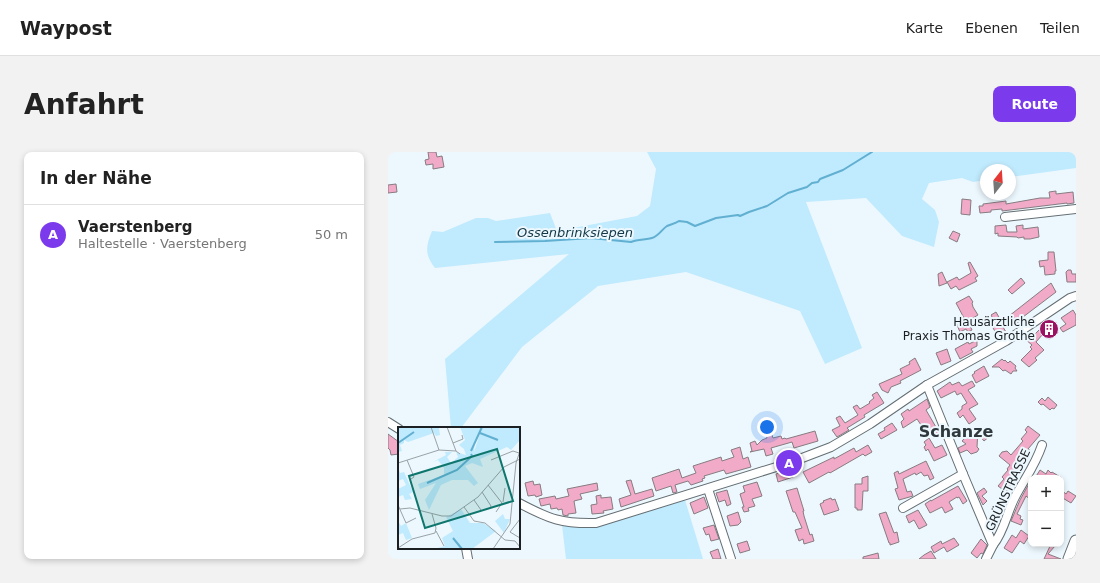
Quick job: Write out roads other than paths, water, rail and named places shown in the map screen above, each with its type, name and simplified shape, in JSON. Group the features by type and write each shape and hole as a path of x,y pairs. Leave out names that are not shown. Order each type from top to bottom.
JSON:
{"main road":[{"path":"1069,559 1076,541"}],"street":[{"path":"1005,217 1076,209"},
{"path":"520,504 549,518 561,522 580,524 596,523 790,463 831,447 870,424 928,385 1006,341 1070,298 1076,296"},
{"name":"GRÜNSTRASSE","path":"928,385 993,545"},
{"path":"388,422 398,428"},
{"name":"GRÜNSTRASSE","path":"986,559 993,545 999,538 1015,498 1037,461 1042,445"},
{"path":"903,508 963,474"},
{"path":"708,489 731,559"},
{"path":"466,549 468,559"}],"waterway":[{"name":"Ossenbrinksiepen","path":"495,242 591,238 631,242 650,239 657,236 667,226 679,221 687,222 695,226 716,218 740,216 767,206 788,193 807,187 812,183 818,182 820,179 843,170 872,152"}],"place":[{"name":"Hausärztliche Praxis Thomas Grothe","path":"1049,329"},
{"name":"Vaerstenberg","path":"789,463"}],"district":[{"name":"Schanze","path":"956,431"}]}
